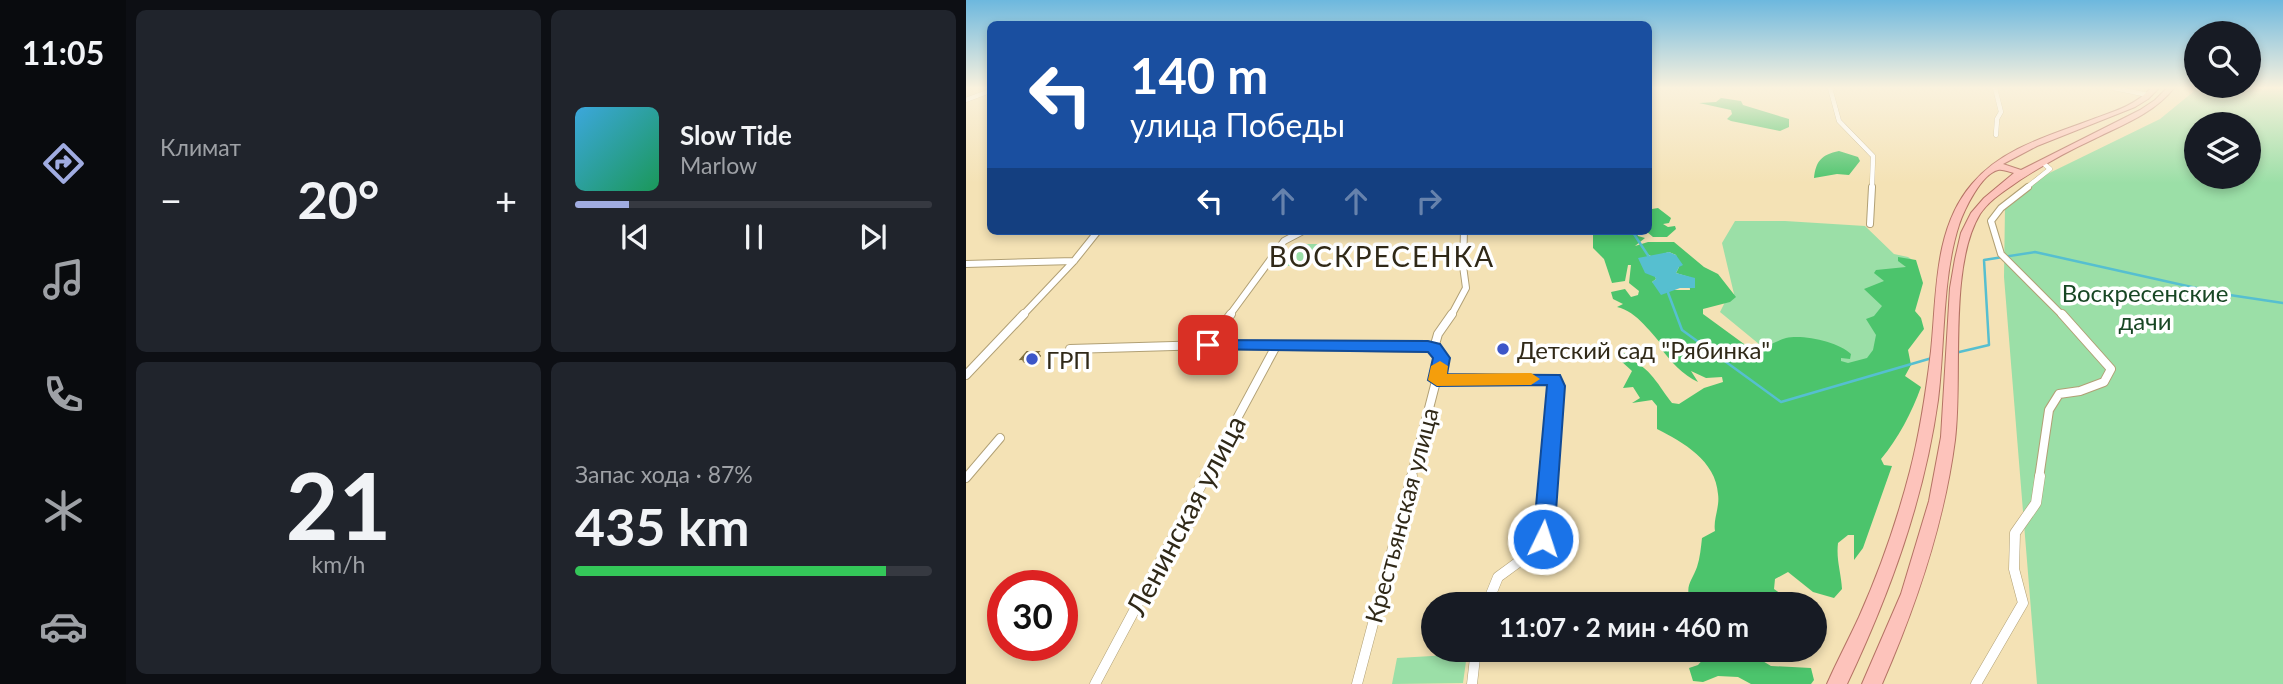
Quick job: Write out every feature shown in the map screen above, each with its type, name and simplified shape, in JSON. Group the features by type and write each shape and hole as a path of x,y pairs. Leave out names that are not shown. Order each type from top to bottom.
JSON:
{"main road":[{"path":"1838,684 1867,623 1904,528 1934,383 1944,264 1955,219 1974,187 1990,169 2009,156 2098,120"},
{"path":"1872,684 1894,633 1930,531 1948,435 1960,268 1970,224 1994,193 2039,165 2126,120"},
{"path":"2009,156 2014,163 2039,165"},
{"path":"1990,169 2008,168 2018,172 2018,178"}],"street":[{"path":"1839,120 1873,156 1870,224"},
{"path":"1996,135 1997,120"},
{"path":"1976,684 2023,603 2014,569 2015,533 2036,503 2049,410 2059,394 2080,391 2104,382 2111,369 2049,300 2001,254 1996,241 1991,221 2001,208 2050,170 2039,165"},
{"path":"966,375 1074,261 1095,235"},
{"path":"1208,345 1284,241 1295,235"},
{"path":"1070,349 1208,345 1434,348 1438,334 1466,288 1463,266 1464,235"},
{"path":"966,264 1074,261"},
{"name":"Ленинская улица","path":"1095,684 1276,346"},
{"name":"Крестьянская улица","path":"1357,684 1437,380 1442,358 1434,348"},
{"path":"1437,380 1554,379 1556,386 1543,544 1498,577 1491,592"},
{"path":"966,478 1000,438"},
{"path":"1472,684 1475,662"}],"green space":[{"path":"1729,120 1789,120 1789,127 1780,131"},
{"name":"Воскресенские дачи","path":"2158,120 2184,120 2184,189 2261,189 2261,120 2283,120 2283,684 2037,684 2004,277 2005,207 2027,184"},
{"path":"1839,151 1858,157 1860,161 1849,175 1814,178 1820,160"},
{"path":"1658,208 1671,218 1669,223 1663,224 1668,227 1675,226 1676,229 1667,237 1651,235 1652,209"},
{"path":"1735,221 1865,226 1894,254 1914,261 1882,358 1854,374 1765,349 1720,312 1726,300 1734,294 1722,243"},
{"path":"1593,235 1638,235 1645,238 1635,246 1648,242 1674,242 1704,267 1718,274 1736,297 1730,302 1703,309 1703,314 1755,352 1786,338 1811,338 1830,343 1851,354 1850,359 1841,358 1841,361 1848,363 1867,358 1873,350 1876,335 1866,319 1874,316 1882,306 1864,289 1884,281 1874,273 1876,270 1906,267 1898,261 1898,257 1916,260 1923,283 1915,311 1921,318 1924,329 1908,350 1911,365 1905,376 1921,387 1904,425 1881,459 1884,465 1892,466 1863,548 1854,560 1854,535 1848,535 1838,543 1842,589 1834,598 1827,596 1827,592 1813,592 1788,572 1775,579 1774,589 1778,592 1689,592 1698,564 1702,538 1715,531 1718,499 1716,482 1705,462 1677,440 1657,429 1657,406 1652,400 1632,403 1640,398 1633,387 1623,388 1632,371 1621,361 1622,352 1648,372 1672,403 1679,404 1704,388 1723,382 1722,377 1706,378 1691,371 1698,382 1687,376 1668,357 1660,347 1666,349 1644,324 1631,313 1617,307 1623,304 1613,299 1611,292 1625,289 1631,297 1638,295 1639,291 1629,283 1631,265 1628,265 1625,281 1612,283 1604,259 1593,248","holes":["1669,252 1676,255 1679,267 1676,273 1689,277 1690,290 1672,290 1652,282 1656,279 1647,254 1653,257"]},
{"path":"1298,244 1318,244 1304,266 1283,266"},
{"path":"1421,657 1421,662 1466,662 1463,683 1392,684 1397,658"},
{"path":"1701,662 1764,662 1771,666 1811,668 1814,680 1811,684 1751,684 1738,677 1718,676 1703,682 1693,681 1689,668"}],"water":[{"path":"1669,252 1676,255 1683,265 1676,273 1695,278 1695,288 1680,288 1661,295 1652,282 1655,277 1645,273 1638,258"}],"building":[{"path":"1027,352 1038,352 1031,358 1021,359"}],"waterway":[{"path":"1635,235 1649,257"},
{"path":"1955,353 1989,345 1984,260 2035,252 2223,294 2283,303"},
{"path":"1667,290 1682,330 1781,402 1932,358"}],"slow traffic":[{"path":"1440,366 1437,380 1531,379"}],"place":[{"name":"Детский сад \"Рябинка\"","path":"1503,349"},
{"name":"ГРП","path":"1032,359"}],"district":[{"name":"ВОСКРЕСЕНКА","path":"1382,256"}],"route":[{"path":"1208,345 1428,347 1434,348 1442,358 1437,380 1554,379 1556,386 1543,539"}]}
